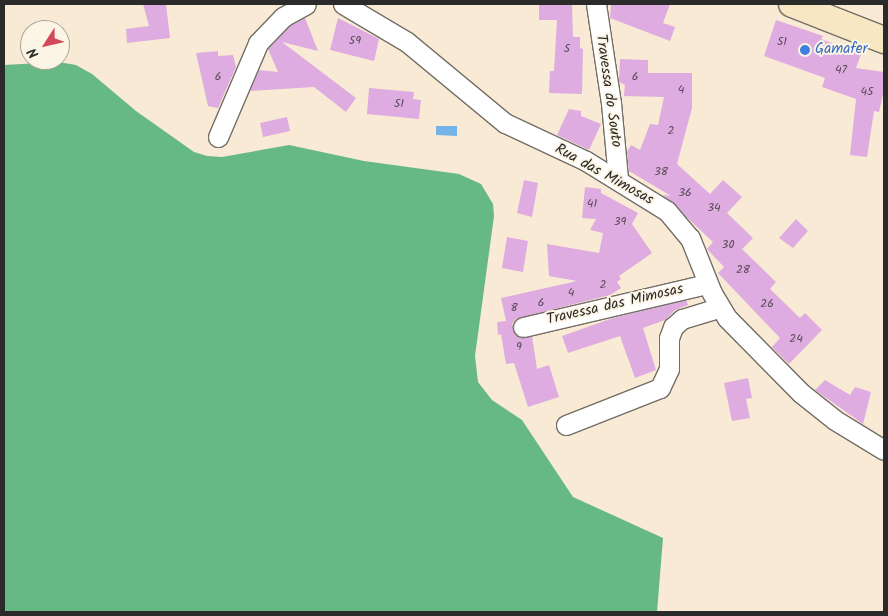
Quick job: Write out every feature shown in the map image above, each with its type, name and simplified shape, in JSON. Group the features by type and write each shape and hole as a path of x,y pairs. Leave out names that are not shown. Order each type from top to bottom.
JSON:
{"street":[{"path":"218,137 258,43 282,18 306,4"},
{"name":"Rua das Mimosas","path":"343,4 417,50 504,123 618,179 653,200 677,221 694,247 707,284 719,308 795,388 835,420 884,450"},
{"name":"Travessa do Souto","path":"596,4 611,103 618,179"},
{"path":"792,4 884,40"},
{"name":"Travessa das Mimosas","path":"523,327 707,284"},
{"path":"566,425 660,388 669,369 669,338 673,327 686,318 719,308"}],"green space":[{"path":"20,64 20,70 70,70 70,64 76,65 92,74 136,111 194,152 207,156 222,157 289,145 364,161 459,174 481,184 493,204 494,216 475,356 478,382 492,400 522,420 573,497 663,538 657,612 4,612 4,65"}],"water":[{"path":"436,126 457,126 457,136 436,135"}],"building":[{"path":"143,4 166,4 170,38 127,43 126,29 149,26"},
{"path":"539,4 572,4 573,37 580,37 580,48 583,49 582,94 549,93 550,71 554,71 557,20 539,20"},
{"path":"611,4 670,4 663,23 675,27 670,41 610,18"},
{"path":"305,18 318,51 282,42 356,98 346,112 314,87 250,91 259,70 278,72 268,49 290,26"},
{"path":"338,18 379,39 374,61 330,50"},
{"path":"776,20 823,36 821,39 861,54 856,68 884,72 884,90 879,112 874,111 867,157 850,155 856,99 822,87 825,78 764,56"},
{"path":"218,51 218,56 233,55 236,67 218,108 208,106 196,53"},
{"path":"620,59 648,60 648,73 692,73 692,108 677,164 710,194 723,180 742,197 727,213 753,238 742,249 776,282 770,289 800,318 805,313 822,330 789,364 772,347 780,338 718,273 724,267 707,249 713,242 663,195 671,196 629,171 627,152 631,145 640,150 650,124 658,125 664,97 624,96 625,85 619,82"},
{"path":"369,88 414,92 413,99 421,100 419,119 367,114"},
{"path":"569,109 581,111 581,116 601,124 589,150 557,135"},
{"path":"287,117 290,131 263,137 260,123"},
{"path":"524,180 538,183 532,217 517,213"},
{"path":"585,187 601,189 601,193 638,213 632,224 652,253 619,276 621,279 617,282 621,288 610,295 515,319 512,324 515,334 520,338 532,336 537,369 549,365 559,397 528,407 514,363 506,364 501,334 498,335 497,322 506,321 501,298 577,281 549,276 547,244 599,253 603,233 590,230 596,219 582,218"},
{"path":"796,219 808,231 793,248 779,238"},
{"path":"507,237 528,241 523,272 502,268"},
{"path":"686,300 688,305 675,310 665,320 643,328 656,370 635,378 620,336 568,353 562,336 613,318"},
{"path":"748,378 752,398 746,399 750,418 732,421 724,383"},
{"path":"825,380 850,395 855,387 871,392 863,424 815,390"}],"place":[{"name":"Gamafer","path":"805,50"}]}
